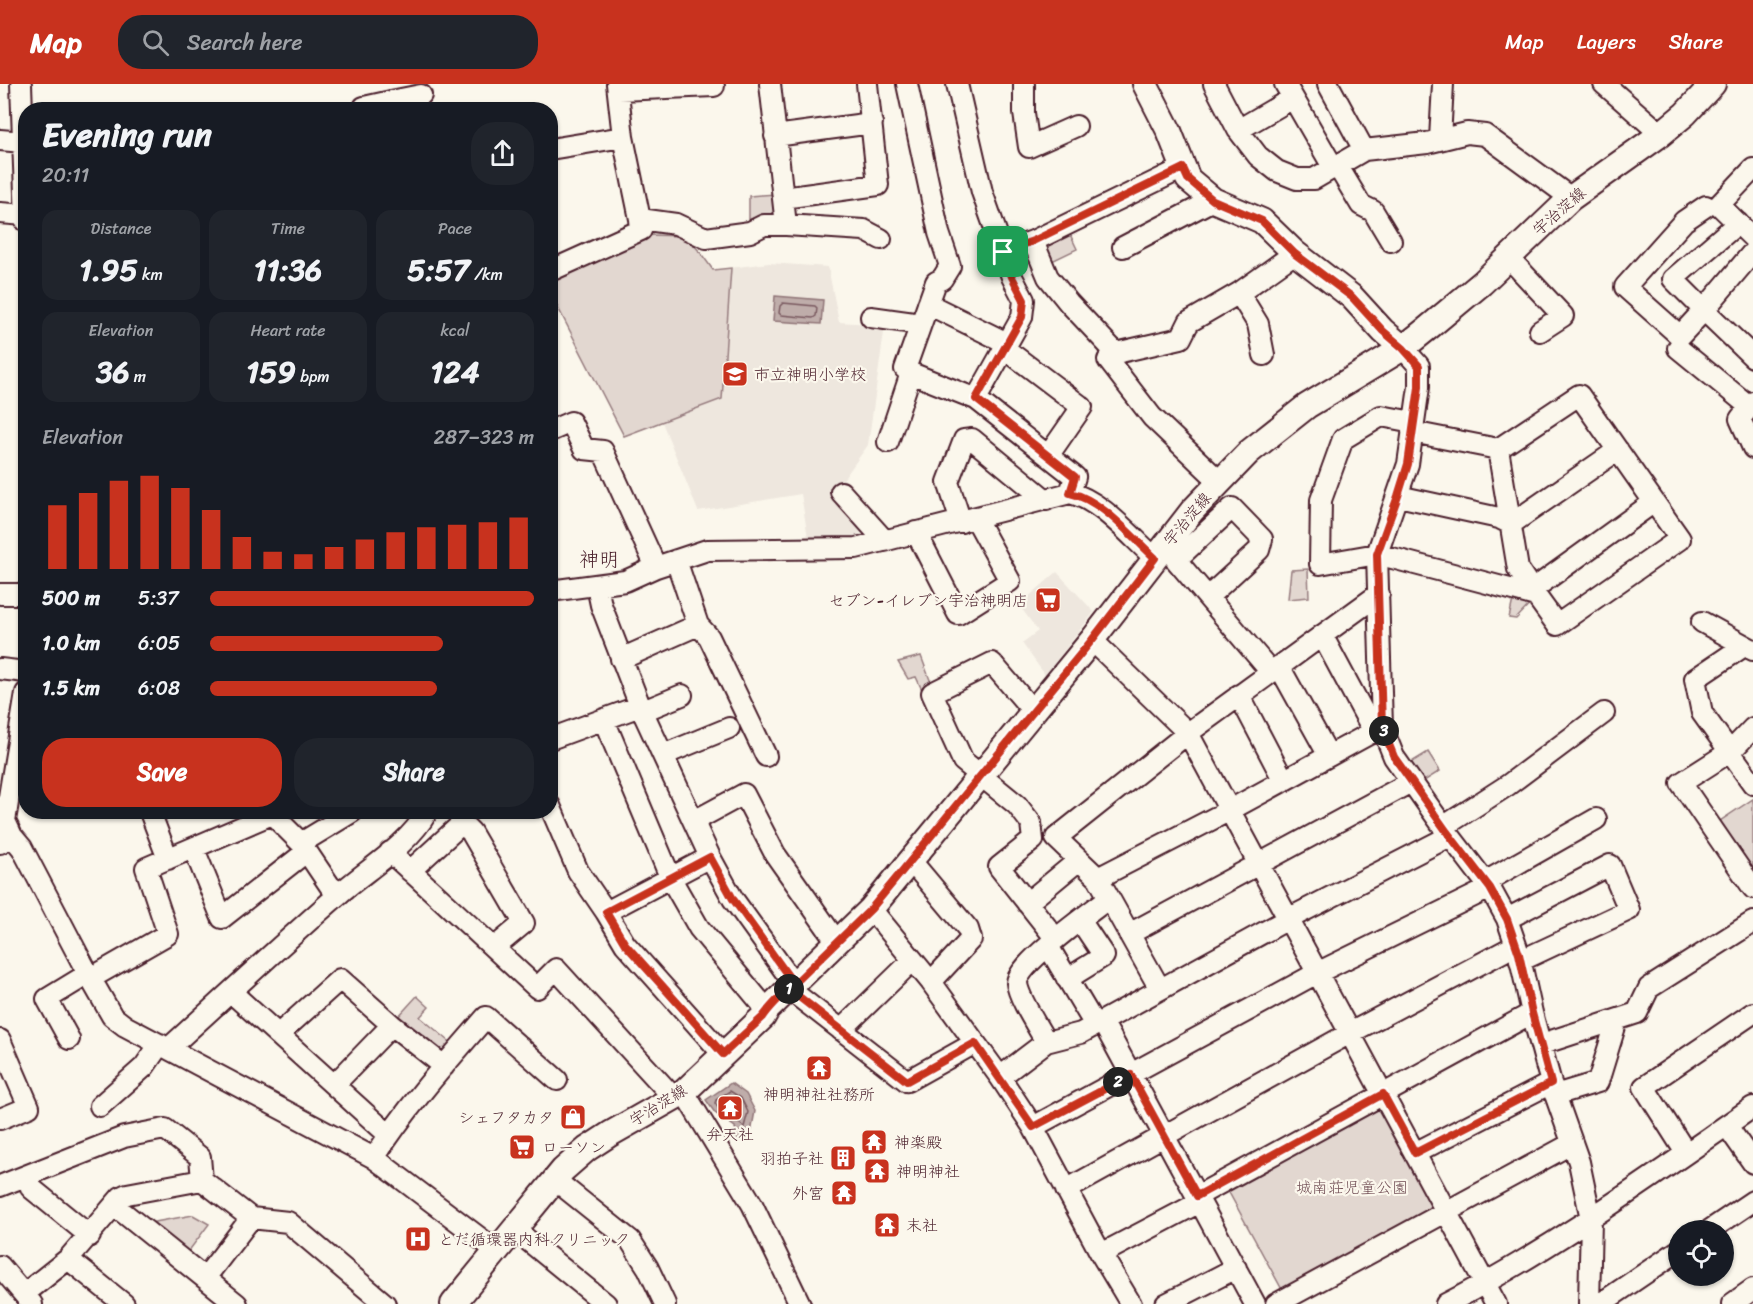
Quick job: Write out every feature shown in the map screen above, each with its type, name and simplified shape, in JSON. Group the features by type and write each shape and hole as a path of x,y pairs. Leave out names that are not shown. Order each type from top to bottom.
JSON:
{"main road":[{"path":"1145,84 1169,131 1188,179 1213,200 1262,221 1295,254 1352,297 1383,331 1403,348"},
{"name":"宇治淀線","path":"464,1300 514,1229 555,1180 587,1149 679,1095 763,1017 767,1010 871,909 1092,640 1166,554 1219,481 1281,425 1312,403 1403,348 1452,308 1571,198 1661,134 1685,114 1713,84"}],"street":[{"path":"21,84 22,102"},
{"path":"770,84 786,225"},
{"path":"783,198 878,185 867,84"},
{"path":"907,84 939,233 950,266 942,279 936,282 904,369 976,399 1075,477 1070,493"},
{"path":"957,84 982,192 1012,277 1024,300 1022,317 976,399"},
{"path":"1024,84 1024,114 1029,147 1076,126"},
{"path":"1214,84 1238,130 1258,156 1277,171 1297,179 1314,179 1364,150 1427,143 1467,133 1485,135 1571,198"},
{"path":"1328,84 1364,150"},
{"path":"1440,139 1443,84"},
{"path":"1604,84 1661,134"},
{"path":"558,267 641,230 623,137 618,87 714,86"},
{"path":"1238,130 1289,91 1360,205 1373,211 1391,241"},
{"path":"401,102 421,95"},
{"path":"775,136 872,123"},
{"path":"558,148 623,137"},
{"path":"0,140 18,142"},
{"path":"1003,252 1033,241 1183,168"},
{"path":"1753,169 1719,205 1753,238"},
{"path":"1123,247 1213,200"},
{"path":"1706,206 1684,221 1625,287 1680,336 1753,252"},
{"path":"0,213 18,214"},
{"path":"640,219 676,224 706,238 750,232 764,225 786,225 864,230 881,239"},
{"path":"1738,224 1673,279 1753,356"},
{"path":"1033,241 1048,277 1116,353"},
{"path":"1219,481 1152,417 1108,360 1116,353 1181,338 1189,322 1239,293 1295,254"},
{"path":"1508,257 1563,316 1540,331"},
{"path":"1239,293 1258,324 1264,355"},
{"path":"928,304 1006,345 1082,407 1048,456"},
{"path":"880,315 921,324"},
{"path":"1378,730 1377,554 1408,464 1419,387 1419,366 1403,348"},
{"path":"1678,348 1751,404 1740,419 1753,448"},
{"path":"888,442 911,373"},
{"path":"1498,449 1518,569 1557,625 1680,539 1579,395 1498,449 1412,427 1381,416 1343,439 1321,500 1320,564 1377,554 1534,593"},
{"path":"558,428 571,422 585,448 603,451 656,567"},
{"path":"916,532 958,614 1010,581 968,521 948,482 964,440 972,439 1046,500"},
{"path":"1511,524 1618,450"},
{"path":"841,492 885,541"},
{"path":"558,590 625,581 656,567 707,550 856,548 1070,493 1094,502 1166,554 1275,669 1329,756"},
{"path":"1398,496 1498,518 1511,524"},
{"path":"1534,593 1654,502"},
{"path":"1166,554 1232,507 1262,539 1259,550 1208,597"},
{"path":"676,560 698,625 709,637 766,756"},
{"path":"597,586 601,605 621,659 710,857 733,899 791,987 841,1030 907,1081 975,1043"},
{"path":"0,594 18,594"},
{"path":"1160,989 1098,878 1056,838 1188,733 1379,594"},
{"path":"1702,622 1748,648 1695,680 1702,713 1753,784"},
{"path":"621,659 698,625"},
{"path":"1322,635 1394,757 1487,885 1507,919 1553,1089 1579,1162 1591,1219 1588,1304"},
{"path":"1092,640 1188,733 1496,1304"},
{"path":"1033,711 992,663 932,693 963,761 1017,805 1031,822 1033,840 999,867 1027,903 1052,942 1067,979 1131,1075 1255,1304"},
{"path":"0,669 18,671"},
{"path":"558,736 682,694"},
{"path":"1239,695 1284,780"},
{"path":"1000,1077 1046,1042 1080,1033 1446,831 1604,713"},
{"path":"604,720 671,879 699,928 767,1010"},
{"path":"663,755 729,728"},
{"path":"1753,728 1731,751 1681,783 1753,888"},
{"path":"1098,878 1378,730"},
{"path":"18,735 3,814 7,828 6,840 22,848 112,1016 125,1026 374,1158 497,1251"},
{"path":"1129,934 1412,782"},
{"path":"694,821 744,794 775,854 837,942"},
{"path":"153,819 168,859"},
{"path":"69,1039 47,999 168,934 146,868 194,849 258,819"},
{"path":"276,819 339,894"},
{"path":"194,849 222,918 303,848 342,819"},
{"path":"100,1106 165,1046 231,992 339,894 390,852 422,819"},
{"path":"556,819 578,871 625,944 723,1054"},
{"path":"1033,1127 1317,973 1487,885 1596,819"},
{"path":"410,871 458,827 466,827 524,923 494,948"},
{"path":"390,852 537,988 556,969 679,1095 752,1204 800,1304"},
{"path":"606,912 710,857"},
{"path":"1027,903 1079,860"},
{"path":"911,861 968,928 970,939 931,982"},
{"path":"1066,1190 1350,1033 1518,953 1629,910 1610,865 1507,919"},
{"path":"1046,1042 1020,994 1017,982 1019,973 1052,942 1109,898"},
{"path":"871,909 931,982 1033,1127 1101,1254 1131,1304"},
{"path":"1067,979 1104,956 1080,921"},
{"path":"1542,1044 1637,1013 1649,988 1753,922"},
{"path":"841,1030 913,960"},
{"path":"279,1034 340,979 392,1025 444,1066"},
{"path":"231,992 389,1135"},
{"path":"1101,1254 1383,1094 1532,1013"},
{"path":"1686,1153 1644,1087 1753,1013"},
{"path":"374,1158 389,1135 486,1017 556,1080"},
{"path":"1415,1153 1553,1089 1598,1082 1617,1020"},
{"path":"334,1086 392,1025"},
{"path":"0,1040 28,1107 0,1119"},
{"path":"1446,1304 1485,1284 1591,1219 1753,1107"},
{"path":"1727,1126 1753,1162"},
{"path":"0,1186 124,1137 165,1130 200,1157 202,1180 251,1218 288,1222 385,1304"},
{"path":"1276,1304 1571,1144"},
{"path":"29,1175 32,1188 90,1236"},
{"path":"0,1266 28,1299 90,1236 121,1197 202,1180"},
{"path":"555,1180 630,1240 648,1268 665,1304"},
{"path":"1725,1220 1753,1201"},
{"path":"115,1206 237,1304"},
{"path":"205,1278 251,1218"},
{"path":"514,1229 606,1304"},
{"path":"1600,1304 1668,1258"},
{"path":"68,1259 124,1304"},
{"path":"1166,1304 1236,1268"},
{"path":"1732,1304 1753,1289"}],"shaded area":[{"name":"市立神明小学校","path":"644,226 662,227 692,241 714,270 769,263 828,267 839,322 885,325 868,445 835,491 877,538 809,544 801,494 698,511 662,422 624,436 558,308 558,289"},
{"path":"1057,572 1094,612 1045,675 1022,643 1038,631 1019,605"}],"green space":[{"path":"776,194 779,213 775,219 749,220 749,196"},
{"path":"1068,230 1077,249 1048,263 1042,241"},
{"path":"642,235 669,235 685,238 697,248 713,270 731,268 722,399 624,436 558,308 558,272"},
{"path":"1308,569 1309,597 1288,599 1291,570"},
{"path":"1514,595 1533,601 1516,619 1509,618"},
{"path":"921,656 933,688 923,692 916,677 908,679 898,662"},
{"path":"1428,752 1440,771 1421,783 1410,763"},
{"path":"1753,799 1753,869 1748,872 1714,825"},
{"path":"417,996 429,1007 420,1017 454,1045 447,1054 438,1054 397,1018"},
{"name":"城南荘児童公園","path":"1377,1103 1435,1212 1285,1295 1226,1187"},
{"path":"193,1215 209,1224 185,1256 144,1224"}],"water":[{"path":"775,296 823,300 821,324 773,321"},
{"path":"731,1083 746,1094 755,1111 751,1133 737,1142 735,1127 715,1113 706,1100"}],"place":[{"name":"市立神明小学校","path":"735,374"},
{"name":"セブン-イレブン宇治神明店","path":"1048,600"},
{"name":"神明神社社務所","path":"819,1068"},
{"name":"弁天社","path":"730,1108"},
{"name":"シェフタカタ","path":"573,1117"},
{"name":"神楽殿","path":"874,1142"},
{"name":"ローソン","path":"522,1147"},
{"name":"羽拍子社","path":"843,1158"},
{"name":"神明神社","path":"877,1171"},
{"name":"外宮","path":"844,1193"},
{"name":"末社","path":"887,1225"},
{"name":"とだ循環器内科クリニック","path":"418,1239"}],"district":[{"name":"神明","path":"599,559"}],"route":[{"path":"1003,252 1024,300 1022,317 976,399 1075,477 1070,493 1094,502 1155,558 1092,640 871,909 789,989 767,1010 763,1017 723,1054 625,944 606,912 710,857 733,899 794,984 789,989 907,1081 975,1043 1033,1127 1131,1075 1197,1196 1383,1094 1415,1153 1551,1083 1519,954 1507,919 1490,888 1394,757 1382,727 1377,554 1408,464 1419,387 1419,366 1352,297 1295,254 1262,221 1213,200 1198,190 1188,179 1183,168 1033,241 1003,252"}]}
